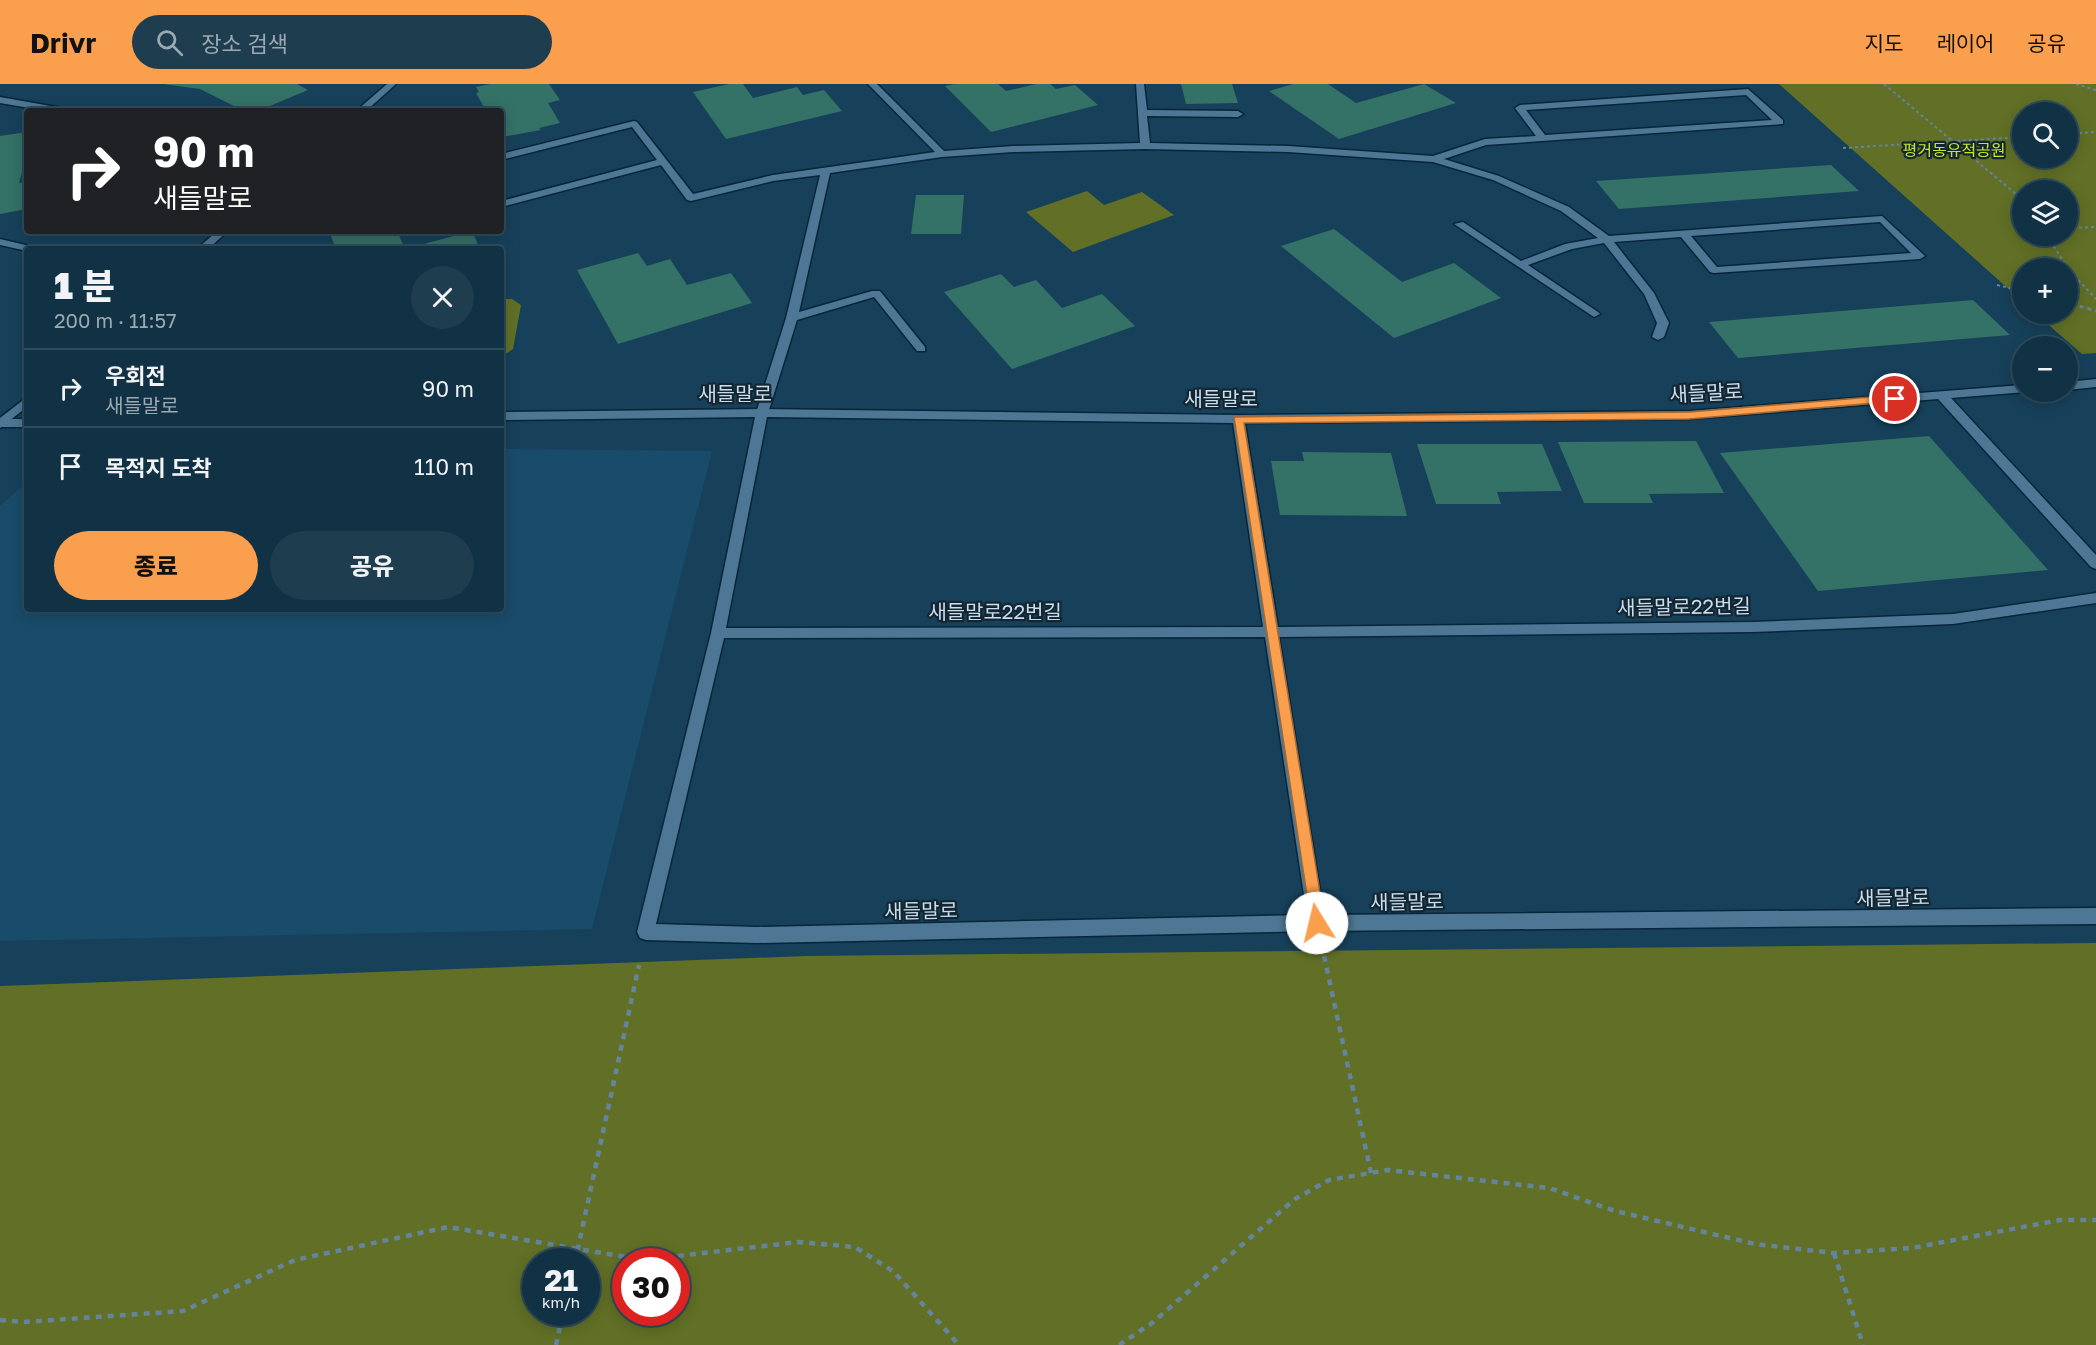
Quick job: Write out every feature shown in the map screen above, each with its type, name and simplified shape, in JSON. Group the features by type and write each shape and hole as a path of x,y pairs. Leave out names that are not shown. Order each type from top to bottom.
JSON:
{"street":[{"path":"364,108 392,84"},
{"path":"872,84 942,154"},
{"path":"1140,84 1145,146"},
{"path":"1434,159 1485,142 1543,139 1780,122 1748,92 1520,108 1543,139"},
{"path":"0,100 45,108"},
{"path":"1143,113 1238,114"},
{"path":"504,156 634,124 691,198 774,178 942,154 1013,149 1145,146 1288,149 1434,159 1529,191 1565,209 1607,239 1649,293 1663,322 1658,337"},
{"path":"504,203 661,162"},
{"path":"646,932 718,633 762,413 792,318 826,171"},
{"path":"1520,265 1569,246 1607,239 1682,232 1882,219 1920,256 1714,270 1682,232"},
{"path":"1458,224 1594,314"},
{"path":"206,246 220,234"},
{"path":"0,242 24,248"},
{"path":"792,318 876,293 921,349"},
{"path":"2078,385 2096,383"},
{"name":"새들말로","path":"504,417 762,413 1238,419 1689,415 2012,390"},
{"path":"1941,395 2096,564"},
{"path":"1,424 24,404"},
{"path":"1238,419 1317,923"},
{"path":"1,424 24,423"},
{"name":"새들말로22번길","path":"718,633 1272,632 1765,626 1953,618 2096,598"},
{"name":"새들말로","path":"646,932 757,935 1317,923 2096,916"}],"path":[{"path":"1884,84 1949,141 2012,191"},
{"path":"2076,84 2096,90"},
{"path":"2083,84 2087,87"},
{"path":"2078,133 2096,132"},
{"path":"1843,148 2012,137"},
{"path":"2078,228 2096,227"},
{"path":"2053,246 2069,270 2096,299"},
{"path":"1997,285 2012,289"},
{"path":"2078,306 2096,311"},
{"path":"1317,923 1371,1173"},
{"path":"577,1248 646,932"},
{"path":"1119,1345 1152,1323 1295,1199 1329,1180 1388,1170 1549,1188 1615,1211 1755,1244 1834,1253 1912,1248 2060,1220 2096,1220"},
{"path":"0,1320 24,1322 183,1311 295,1260 448,1227 566,1248"},
{"path":"600,1253 644,1260 798,1242 855,1248 894,1272 959,1345"},
{"path":"1834,1253 1863,1345"},
{"path":"556,1345 560,1326"}],"shaded area":[{"path":"504,449 712,451 592,929 0,941 0,506 24,485 24,612 504,612"}],"green space":[{"name":"평거동유적공원","path":"1779,84 2096,84 2096,353 2082,354 2078,351 2078,336 2061,336 2048,324 2078,324 2078,258 2012,258 2012,292"},
{"path":"1087,191 1104,205 1142,192 1174,215 1073,252 1026,212"},
{"path":"504,299 512,299 521,305 513,349 504,355"},
{"path":"2096,943 2096,1345 0,1345 0,986 806,956"}],"building":[{"path":"163,84 297,84 308,90 265,108 238,108 200,89"},
{"path":"490,84 549,84 560,100 548,103 560,123 539,128 541,130 504,137 504,108 484,108 476,93 479,92 476,87"},
{"path":"729,84 743,84 753,98 797,87 803,95 824,90 842,111 726,139 693,92"},
{"path":"998,84 1006,91 1036,84 1050,84 1056,89 1075,85 1098,105 991,132 945,86"},
{"path":"1181,84 1232,84 1238,103 1186,104"},
{"path":"1293,84 1328,84 1356,103 1424,84 1456,103 1339,139 1269,91"},
{"path":"24,132 24,169 19,183 24,182 24,210 0,214 0,136"},
{"path":"1831,165 1859,191 1619,209 1596,181"},
{"path":"916,195 964,195 961,234 911,234"},
{"path":"1334,229 1402,282 1454,263 1501,298 1394,338 1281,246"},
{"path":"330,234 398,234 404,246 335,246"},
{"path":"461,234 473,234 479,246 416,246"},
{"path":"638,253 647,266 670,259 687,285 731,273 752,303 618,344 577,270"},
{"path":"1001,274 1014,287 1036,280 1062,308 1102,294 1135,326 1012,369 944,292"},
{"path":"1973,300 2010,335 1738,358 1709,322"},
{"path":"1929,436 2048,570 1818,591 1720,453"},
{"path":"1696,441 1724,493 1649,494 1653,503 1584,503 1558,442"},
{"path":"1417,444 1542,444 1562,491 1497,492 1501,504 1436,504"},
{"path":"1302,452 1391,453 1407,516 1280,515 1271,461 1304,461"}],"route":[{"path":"1317,923 1238,419 1689,415 1895,399"}]}
